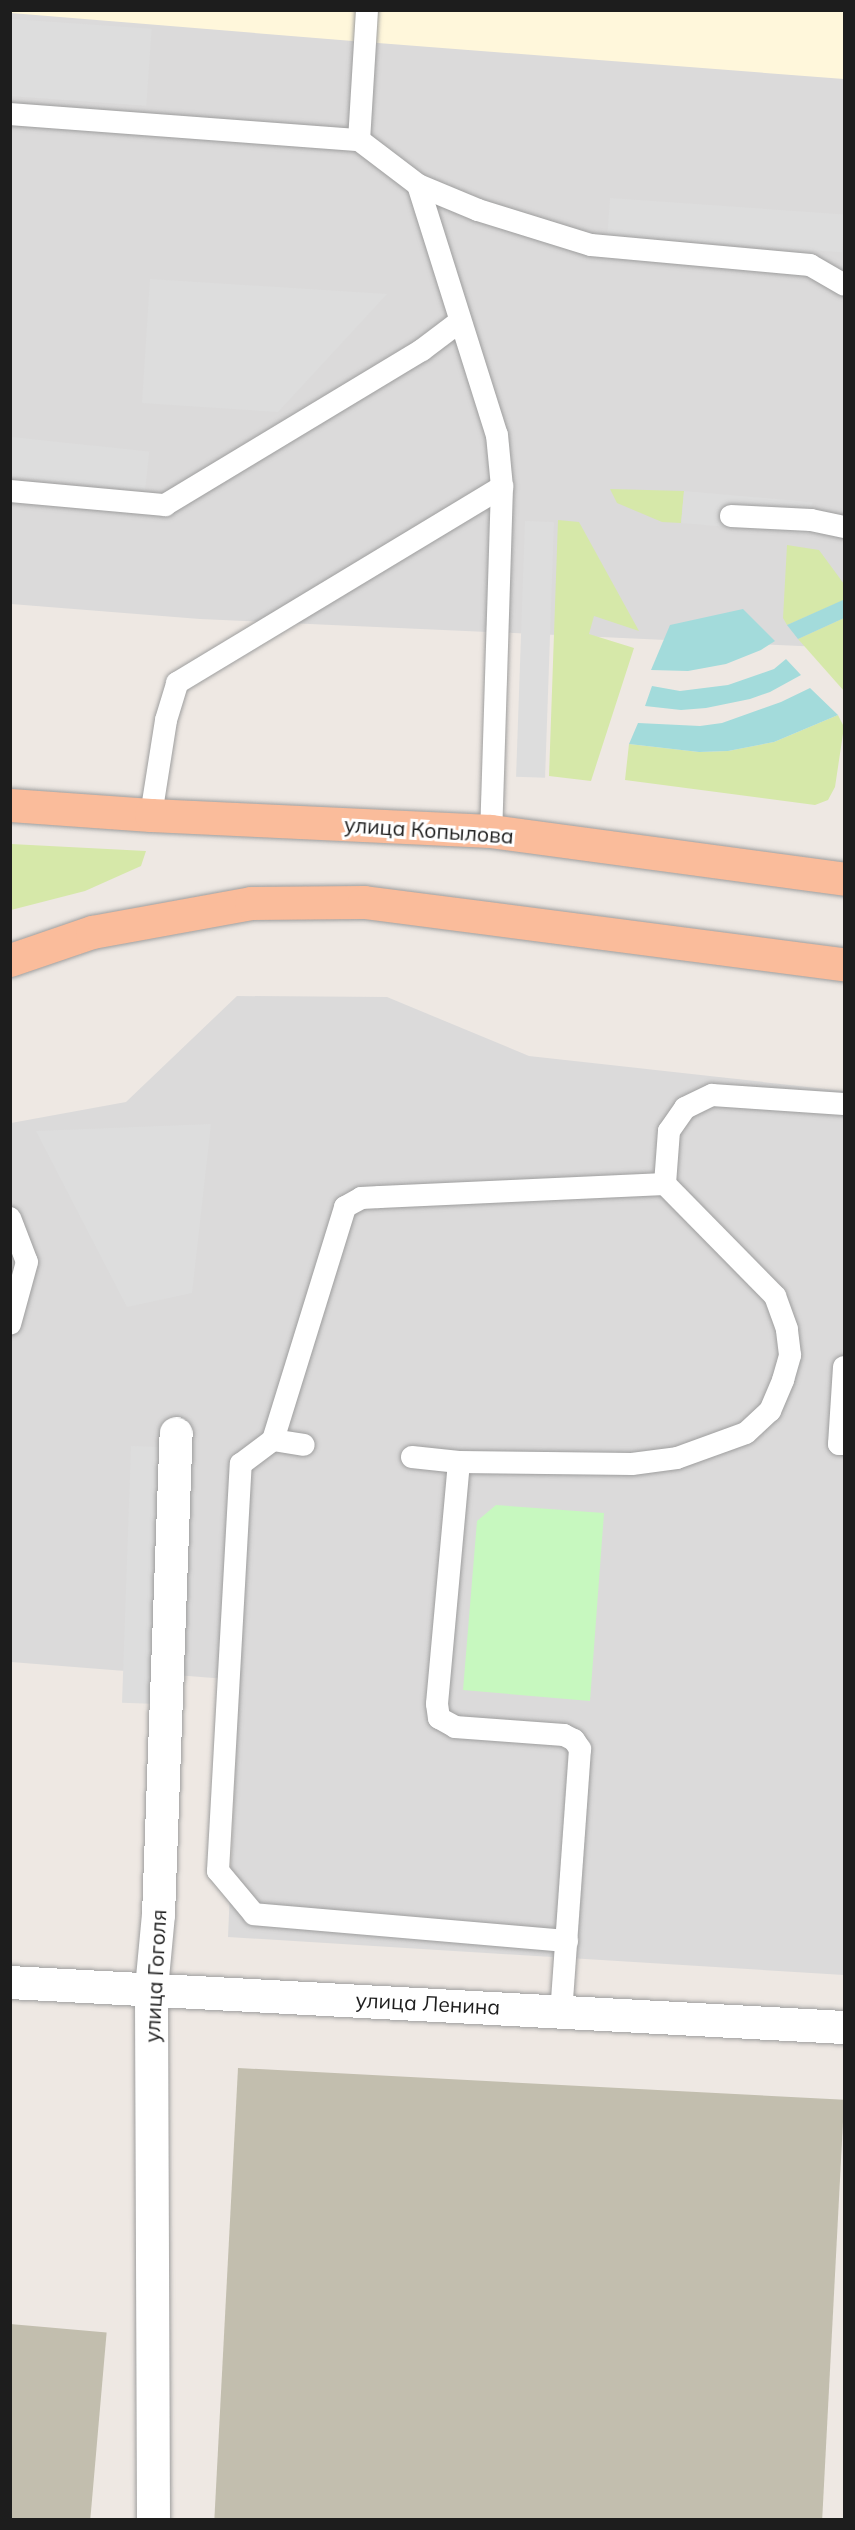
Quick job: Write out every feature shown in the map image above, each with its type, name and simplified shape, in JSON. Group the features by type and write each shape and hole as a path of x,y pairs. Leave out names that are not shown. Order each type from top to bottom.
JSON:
{"main road":[{"name":"улица Копылова","path":"10,805 151,815 490,831 843,874"},
{"path":"10,960 92,932 251,903 364,902 844,964"}],"street":[{"name":"улица Гоголя","path":"153,2520 151,1988 158,1914 176,1433"},
{"name":"улица Ленина","path":"10,1982 844,2027"}],"lane":[{"path":"359,140 368,10"},
{"path":"10,114 359,140 418,186 478,210 591,245 810,265 844,285"},
{"path":"418,186 459,322 497,435 502,487 494,787 490,831"},
{"path":"10,491 165,505 422,350 459,322"},
{"path":"151,815 165,720 177,683 502,487"},
{"path":"731,516 812,520 844,527"},
{"path":"665,1184 669,1131 685,1108 712,1095 844,1104"},
{"path":"412,1458 459,1462 632,1464 677,1458 707,1450 746,1433 770,1411 783,1380 789,1355 787,1329 775,1296 665,1184 361,1198 345,1207 273,1440 241,1464 219,1871 254,1914 567,1941"},
{"path":"10,1218 27,1262 10,1324"},
{"path":"844,1367 839,1444 844,1444"},
{"path":"273,1440 304,1445"},
{"path":"459,1462 437,1704 439,1718 455,1727 564,1735 574,1740 580,1749 561,2011"}],"shaded area":[{"path":"10,11 844,11 844,648 200,619 11,604"},
{"path":"10,11 844,11 844,79 365,42 11,13"},
{"path":"11,19 152,29 146,106 10,96"},
{"path":"610,198 844,214 842,252 607,236"},
{"path":"150,279 387,294 278,412 142,403"},
{"path":"11,437 149,452 145,490 10,476"},
{"path":"684,491 813,502 810,534 681,523"},
{"path":"525,521 554,522 545,778 516,777"},
{"path":"237,996 387,997 529,1056 844,1091 844,1975 228,1937 239,1680 11,1662 11,1123 126,1102"},
{"path":"211,1124 192,1293 127,1307 36,1131"},
{"path":"131,1446 159,1447 150,1704 122,1703"},
{"path":"238,2068 844,2100 822,2520 214,2519"},
{"path":"10,2324 107,2332 90,2520 10,2520"}],"green space":[{"path":"610,489 684,491 681,523 662,522 617,503"},
{"path":"558,520 579,522 639,631 594,616 589,634 634,648 591,781 549,776"},
{"path":"787,545 819,550 844,584 844,609 842,601 787,625 783,618"},
{"path":"844,618 844,691 798,639"},
{"path":"838,715 844,727 835,787 828,800 815,805 625,780 629,744 699,752 728,751 774,742"},
{"path":"10,844 146,851 141,866 85,891 11,910"},
{"path":"496,1505 604,1513 590,1701 463,1690 477,1521"}],"water":[{"path":"843,600 844,618 798,639 787,625"},
{"path":"743,609 775,641 761,650 726,664 688,671 651,670 670,625"},
{"path":"786,659 801,675 770,692 750,699 706,708 681,710 645,706 652,686 680,691 728,685 774,669"},
{"path":"810,688 838,715 774,742 728,751 699,752 629,744 638,723 700,726 722,723 781,702"}]}
